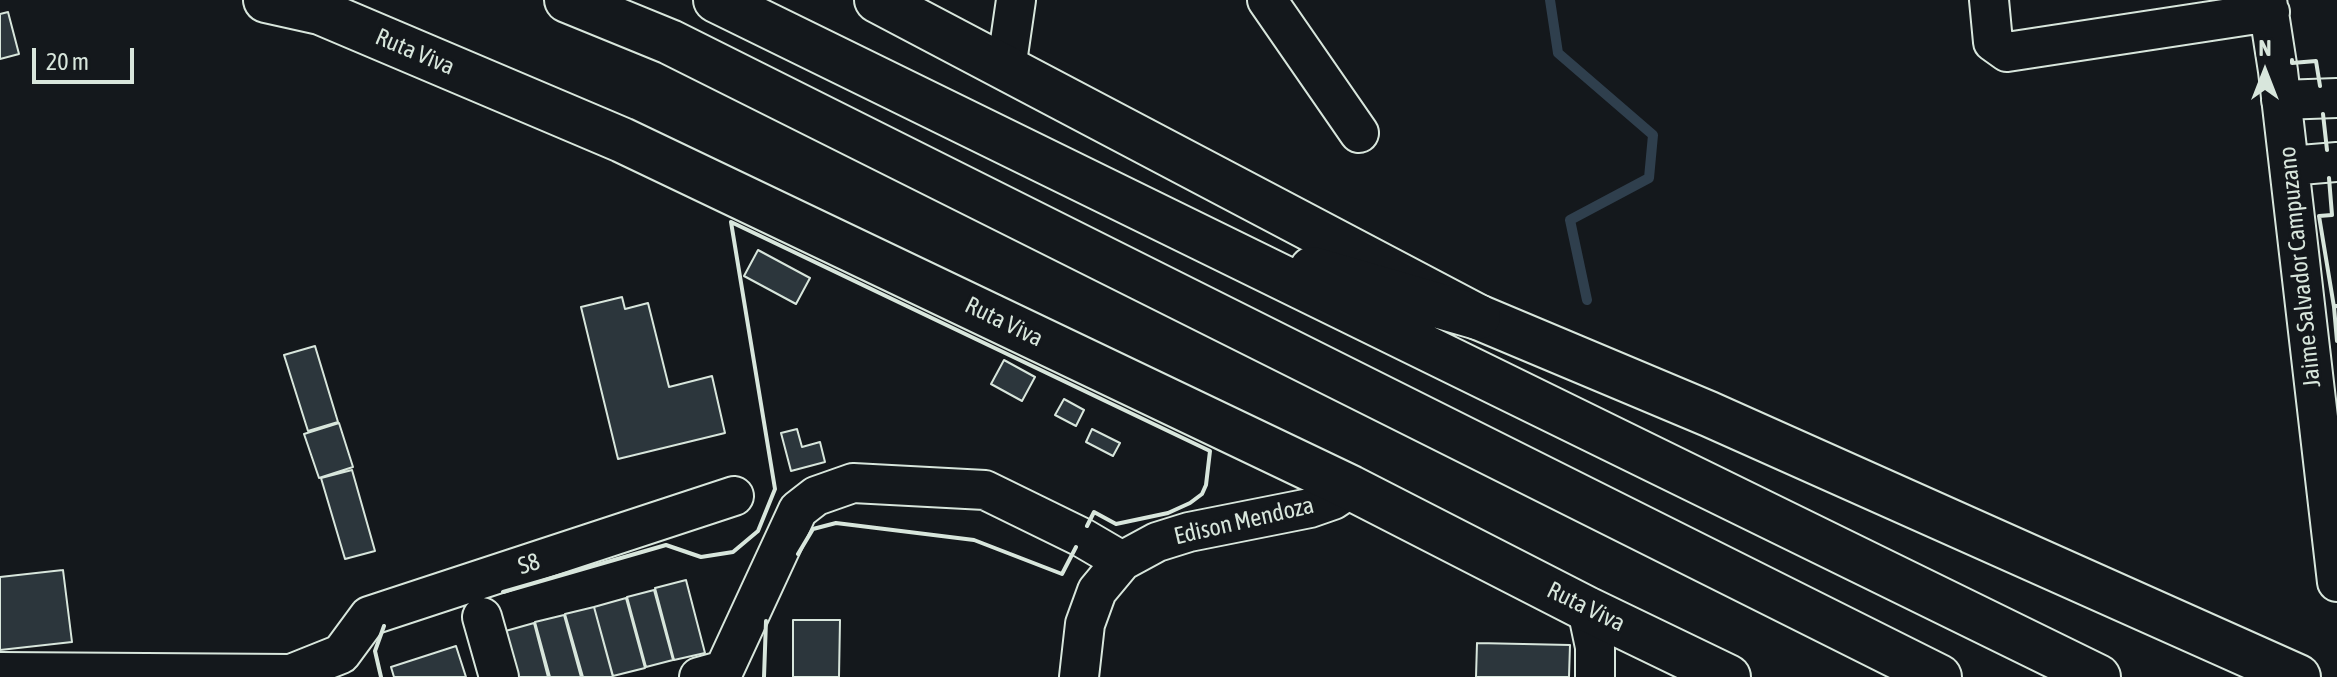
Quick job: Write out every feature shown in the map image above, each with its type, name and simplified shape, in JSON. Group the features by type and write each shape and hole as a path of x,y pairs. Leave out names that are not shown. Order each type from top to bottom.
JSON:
{"main road":[{"name":"Ruta Viva","path":"266,0 320,12 622,140 1351,488 1587,609 1728,677"},
{"path":"567,0 670,42 1939,677"},
{"path":"716,0 2098,677"},
{"path":"877,0 1478,317 1685,403 2298,677"},
{"path":"1202,238 1478,317"}],"street":[{"path":"1006,69 1016,0"},
{"path":"1267,0 1359,133"},
{"path":"1989,0 1993,42 2007,52 2268,6"},
{"name":"Jaime Salvador Campuzano","path":"2268,6 2330,470 2337,582"},
{"path":"2281,100 2337,98"},
{"path":"2289,166 2337,162"},
{"path":"699,677 724,670 798,510 816,496 853,483 985,490 1081,537 1122,561"},
{"name":"Edison Mendoza","path":"1079,677 1085,624 1097,591 1122,561 1157,542 1189,532 1310,508 1333,500 1351,488"},
{"name":"S8","path":"0,672 291,674 351,665 369,616 734,496"},
{"path":"1587,609 1595,647 1595,677"},
{"path":"482,617 499,677"}],"building":[{"path":"8,12 19,54 0,59 0,14"},
{"path":"758,250 810,278 796,304 744,276"},
{"path":"622,297 625,309 648,303 669,387 712,376 725,433 618,459 581,307"},
{"path":"315,346 338,422 308,431 284,355"},
{"path":"1004,360 1035,377 1022,401 991,384"},
{"path":"1064,399 1084,410 1076,426 1055,415"},
{"path":"339,423 353,467 319,478 304,434"},
{"path":"797,429 802,447 820,442 825,462 791,471 781,433"},
{"path":"1092,429 1120,443 1113,456 1086,442"},
{"path":"352,470 375,551 345,559 321,478"},
{"path":"63,570 72,642 0,650 0,577"},
{"path":"686,580 705,653 674,660 655,588"},
{"path":"654,590 673,660 646,667 627,597"},
{"path":"626,598 645,668 613,676 594,607"},
{"path":"594,607 613,677 583,677 565,614"},
{"path":"564,615 581,677 550,677 535,622"},
{"path":"793,620 840,620 839,677 793,677"},
{"path":"534,623 548,677 514,677 502,632"},
{"path":"1477,643 1570,645 1569,677 1476,677"},
{"path":"456,646 466,677 394,677 391,667"}],"waterway":[{"path":"1550,0 1558,53 1653,135 1649,178 1570,220 1587,300"}],"wall":[{"path":"2292,60 2292,63 2316,61 2320,86"},
{"path":"2323,114 2327,150"},
{"path":"2329,178 2332,215 2319,216 2334,307 2337,306 2334,307 2337,341"},
{"path":"503,592 666,545 701,557 733,552 758,531 775,489 731,222 1210,451 1206,485 1202,494 1190,503 1168,513 1116,524 1094,512 1087,526"},
{"path":"798,554 813,529 836,523 974,540 1062,574 1076,547"},
{"path":"764,677 766,621"},
{"path":"381,677 375,651 384,626"}]}
